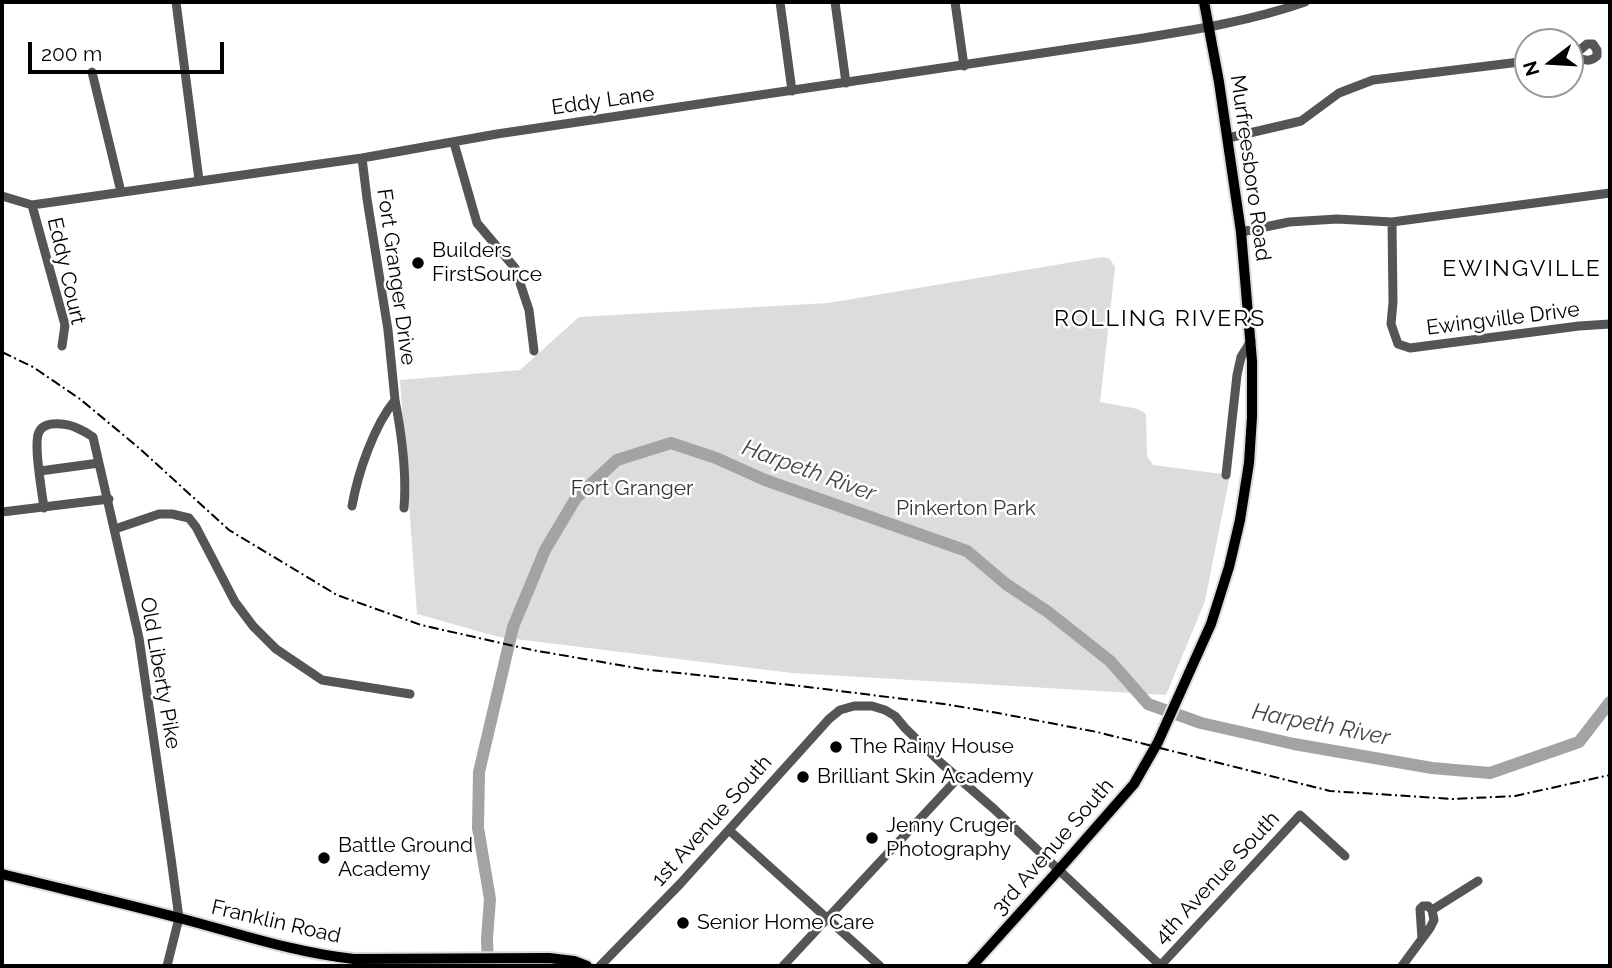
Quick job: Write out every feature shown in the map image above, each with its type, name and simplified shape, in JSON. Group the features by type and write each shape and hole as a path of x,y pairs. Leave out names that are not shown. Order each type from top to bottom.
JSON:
{"main road":[{"name":"Murfreesboro Road","path":"1157,745 1211,624 1229,567 1249,463 1252,417 1251,341 1241,232 1204,2"},
{"name":"3rd Avenue South","path":"972,966 1134,784 1157,745"},
{"name":"Franklin Road","path":"2,874 329,956 354,959 549,958 574,961 587,966"}],"street":[{"path":"176,2 199,180"},
{"path":"780,2 792,91"},
{"path":"835,2 846,83"},
{"path":"956,2 964,66"},
{"name":"Eddy Lane","path":"2,196 32,205 362,158 504,133 964,66 1209,27 1305,2"},
{"path":"1228,138 1301,121 1339,93 1373,80 1514,63"},
{"path":"92,72 121,192"},
{"path":"454,142 477,223 515,268 529,310 534,351"},
{"name":"Fort Granger Drive","path":"362,158 403,444 406,485 404,508"},
{"path":"1241,232 1289,222 1337,219 1392,222 1610,193"},
{"name":"Eddy Court","path":"32,205 65,324 62,346"},
{"name":"Ewingville Drive","path":"1392,222 1391,324 1398,344 1410,348 1610,324"},
{"name":"Murfreesboro Road","path":"1226,475 1237,375 1241,357 1251,341"},
{"path":"352,506 370,444 385,413 396,400"},
{"name":"Old Liberty Pike","path":"40,471 36,443 38,432 42,428 54,424 64,425 78,428 93,437 139,638 179,918"},
{"path":"44,508 40,471 99,463"},
{"path":"2,512 109,499"},
{"path":"115,529 159,514 189,518 235,602 253,626 276,649 322,680 410,694"},
{"name":"1st Avenue South","path":"600,966 680,884 840,710 854,706 872,706 885,710 895,716 958,778"},
{"path":"783,966 958,778 1160,966"},
{"name":"4th Avenue South","path":"1160,966 1300,814 1345,856"},
{"path":"729,830 880,966"},
{"path":"1402,966 1430,928 1434,920 1432,910 1478,881"},
{"path":"167,966 179,918"}],"green space":[{"path":"1103,257 1110,259 1115,267 1100,402 1138,409 1146,414 1147,456 1153,465 1230,475 1205,601 1166,695 792,673 499,637 417,614 400,380 520,370 579,317 828,303"}],"waterway":[{"name":"Harpeth River","path":"488,966 490,899 478,828 479,772 513,627 545,550 576,498 617,460 671,443 716,458 765,480 967,551 1006,584 1048,612 1110,661 1148,704 1201,723 1294,744 1432,768 1490,773 1579,742 1610,702"}],"railway":[{"path":"2,352 33,367 80,399 139,448 229,530 337,595 421,625 532,650 642,669 800,686 998,713 1097,732 1330,791 1453,799 1515,796 1610,775"}],"place":[{"name":"Builders FirstSource","path":"418,263"},
{"name":"The Rainy House","path":"836,747"},
{"name":"Brilliant Skin Academy","path":"803,777"},
{"name":"Jenny Cruger Photography","path":"872,838"},
{"name":"Battle Ground Academy","path":"324,858"},
{"name":"Senior Home Care","path":"683,923"}],"district":[{"name":"EWINGVILLE","path":"1522,269"},
{"name":"ROLLING RIVERS","path":"1160,319"}],"park label":[{"name":"Fort Granger","path":"632,489"},
{"name":"Pinkerton Park","path":"966,509"}]}
